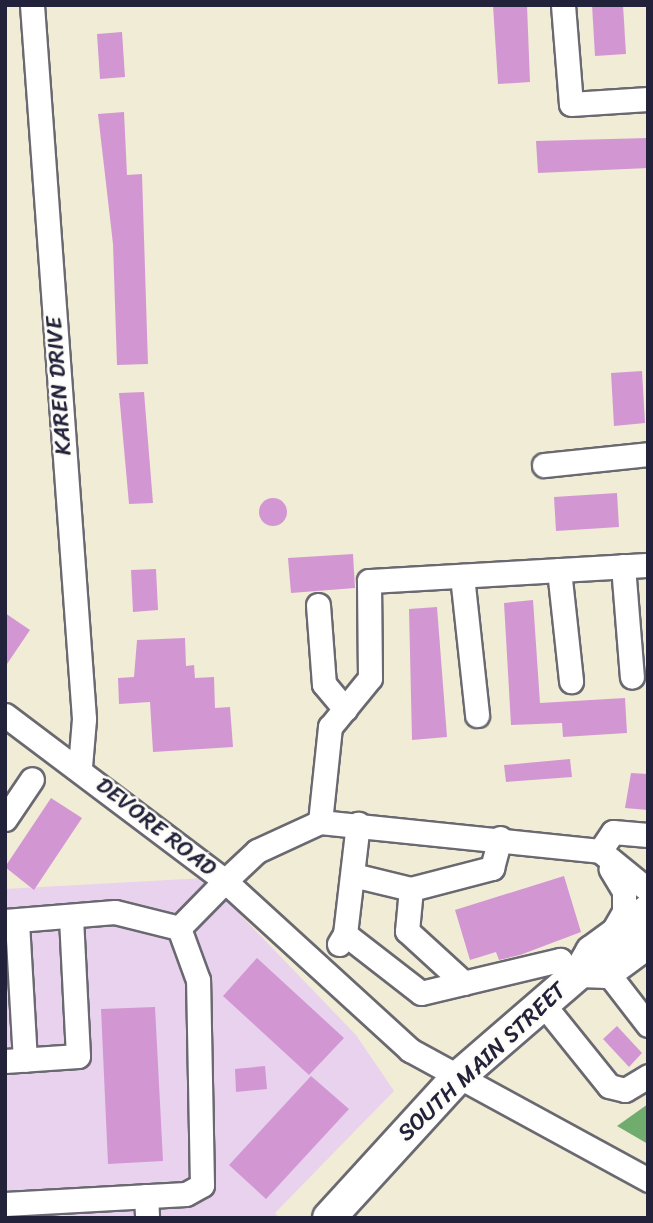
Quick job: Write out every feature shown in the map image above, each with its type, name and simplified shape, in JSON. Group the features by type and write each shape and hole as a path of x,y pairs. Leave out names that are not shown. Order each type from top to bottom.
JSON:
{"highway":[{"name":"SOUTH MAIN STREET","path":"587,974 610,936 648,911"},
{"name":"SOUTH MAIN STREET","path":"329,1218 456,1079 543,1004 587,974 647,944"}],"street":[{"name":"KAREN DRIVE","path":"32,5 84,719 80,768"},
{"path":"563,5 571,104 648,99"},
{"path":"544,465 648,454"},
{"path":"320,822 330,727 370,678 369,581 648,565"},
{"path":"623,566 632,677"},
{"path":"559,570 571,681"},
{"path":"462,576 477,715"},
{"path":"318,606 324,684 345,709"},
{"name":"DEVORE ROAD","path":"5,715 80,768 225,881 257,851 320,822 500,838 600,851"},
{"path":"5,819 32,779"},
{"path":"358,824 342,939 421,993 560,960 587,974 648,1025"},
{"path":"600,851 613,832 648,835"},
{"path":"353,875 411,889 492,868 500,838"},
{"path":"600,851 648,890"},
{"path":"600,851 624,891 624,912 610,936"},
{"path":"179,928 225,881 410,1050 456,1079 648,1180"},
{"path":"411,889 407,931 464,983"},
{"path":"71,916 78,1056 15,1060 11,921 115,912 179,928"},
{"path":"5,1204 147,1207 186,1194 207,1176 198,980 179,928"},
{"path":"543,1004 609,1086 625,1090 648,1076"}],"shaded area":[{"path":"205,878 356,1035 394,1091 275,1213 279,1218 5,1218 5,889"}],"green space":[{"path":"648,1104 648,1144 617,1126"}],"building":[{"path":"493,5 527,5 530,82 498,84"},
{"path":"592,5 623,5 626,54 595,56"},
{"path":"122,32 125,77 100,79 97,34"},
{"path":"124,112 127,175 142,174 148,364 117,365 113,244 98,114"},
{"path":"648,138 648,168 538,173 536,141"},
{"path":"642,371 645,423 614,426 611,373"},
{"path":"144,392 153,503 129,504 119,393"},
{"path":"617,493 619,527 556,531 554,497"},
{"path":"273,498 283,502 287,512 283,522 273,526 263,522 259,512 263,502"},
{"path":"353,554 355,588 291,593 288,558"},
{"path":"156,569 158,610 133,612 131,570"},
{"path":"533,600 540,703 625,698 627,733 563,737 562,723 511,725 504,603"},
{"path":"437,607 447,737 412,740 409,609"},
{"path":"5,613 30,630 5,667"},
{"path":"185,638 186,666 194,665 195,678 214,677 215,708 230,707 233,747 153,752 150,702 119,704 118,678 134,677 137,640"},
{"path":"570,759 572,777 506,782 504,765"},
{"path":"631,773 648,774 648,810 625,808"},
{"path":"51,798 82,818 34,890 5,867"},
{"path":"564,876 581,932 520,955 499,960 496,952 470,960 455,910"},
{"path":"257,958 344,1038 309,1075 223,996"},
{"path":"155,1007 163,1161 108,1164 101,1009"},
{"path":"617,1026 642,1053 629,1067 603,1039"},
{"path":"265,1066 267,1089 236,1092 235,1069"},
{"path":"311,1076 349,1109 266,1199 229,1165"}]}
